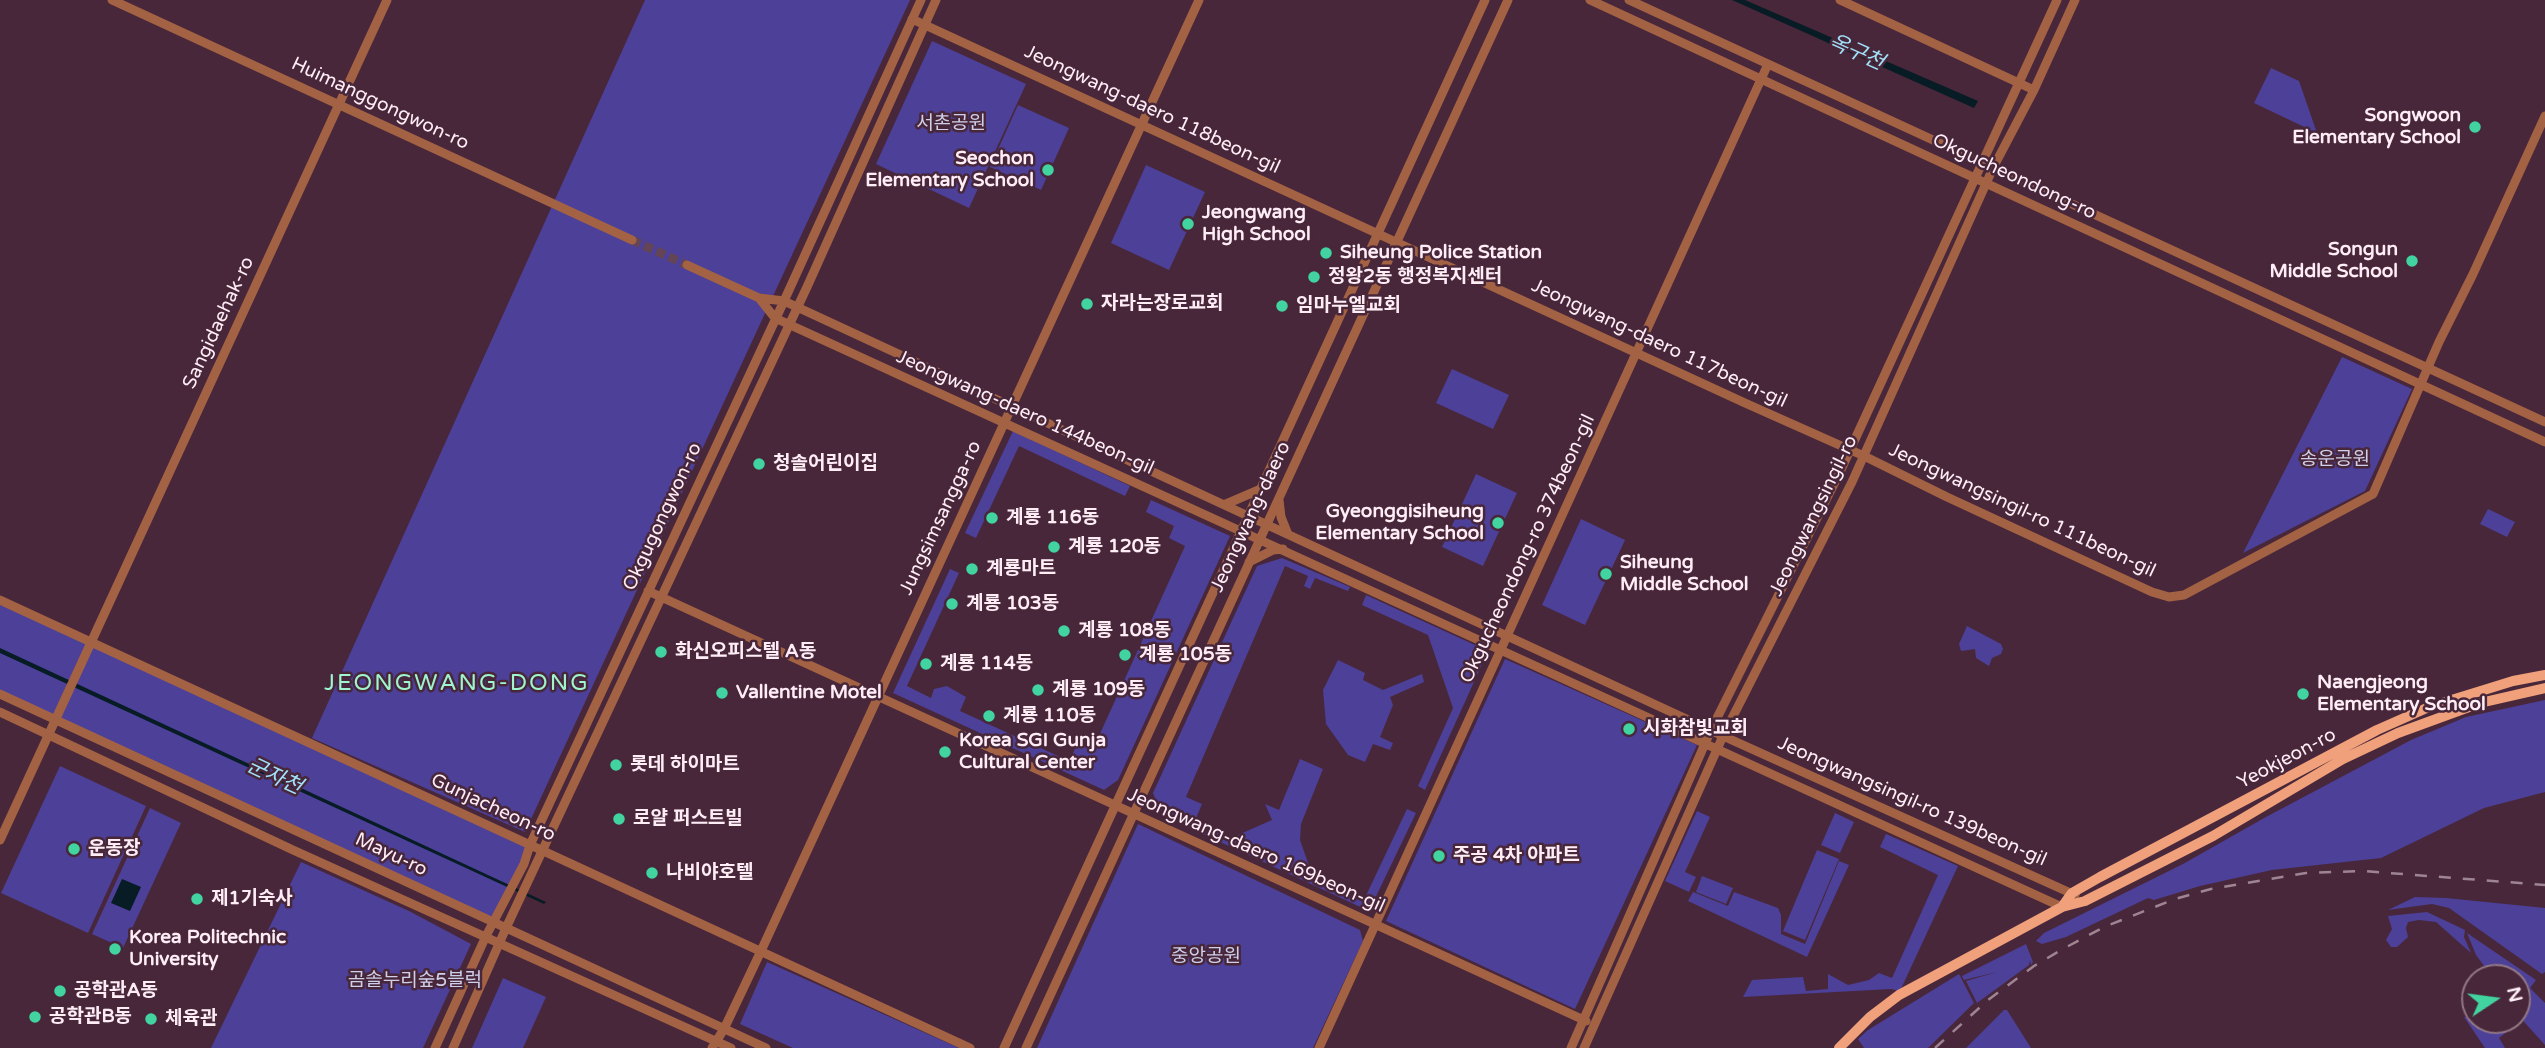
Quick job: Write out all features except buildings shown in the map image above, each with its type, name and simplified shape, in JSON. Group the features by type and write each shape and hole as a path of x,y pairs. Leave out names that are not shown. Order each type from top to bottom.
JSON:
{"main road":[{"name":"Yeokjeon-ro","path":"2062,907 2072,893 2378,730 2429,707 2513,681 2545,675"},
{"name":"Yeokjeon-ro","path":"1839,1048 1870,1017 1899,995 2062,907 2085,901 2213,836 2343,759 2398,733 2480,703 2545,688"}],"street":[{"name":"Huimanggongwon-ro","path":"113,0 632,240"},
{"name":"Sangidaehak-ro","path":"55,720 387,0"},
{"name":"Okgugongwon-ro","path":"435,1048 486,936 524,864 530,845 921,0"},
{"name":"Okgugongwon-ro","path":"453,1048 515,908 789,325 936,0"},
{"name":"Jungsimsangga-ro","path":"714,1044 724,1029 761,951 1199,0"},
{"name":"Jeongwang-daero","path":"1004,1048 1485,0"},
{"name":"Jeongwang-daero","path":"1026,1048 1508,0"},
{"name":"Okgucheondong-ro","path":"1590,0 2545,442"},
{"name":"Okgucheondong-ro","path":"1629,0 2545,422"},
{"path":"1840,0 2034,90"},
{"name":"Jeongwangsingil-ro","path":"1571,1048 1711,730 1849,451 2057,0"},
{"name":"Jeongwangsingil-ro","path":"1584,1048 1723,736 1864,456 1993,168 2034,90 2075,0"},
{"name":"Jeongwang-daero 118beon-gil","path":"912,19 1378,234"},
{"name":"Okgucheondong-ro 374beon-gil","path":"1319,1048 1768,64"},
{"path":"2422,385 2439,342 2545,116"},
{"name":"Jeongwang-daero 117beon-gil","path":"1378,234 1849,451"},
{"path":"687,265 759,298 775,318"},
{"name":"Jeongwang-daero 144beon-gil","path":"759,298 784,301 1508,635"},
{"name":"Jeongwang-daero 144beon-gil","path":"775,318 1501,650"},
{"name":"Jeongwangsingil-ro 111beon-gil","path":"1849,451 2152,592 2169,597 2184,595 2373,494 2422,385"},
{"path":"1226,504 1261,489"},
{"path":"1279,498 1287,532"},
{"path":"1249,562 1273,550 1283,549"},
{"name":"Jeongwang-daero 169beon-gil","path":"648,591 1594,1025"},
{"name":"Gunjacheon-ro","path":"0,600 970,1048"},
{"name":"Jeongwangsingil-ro 139beon-gil","path":"1508,635 2085,901"},
{"name":"Jeongwangsingil-ro 139beon-gil","path":"1501,650 2062,907"},
{"name":"Mayu-ro","path":"0,694 766,1048"},
{"name":"Mayu-ro","path":"0,712 293,850 500,942 714,1044 731,1048"},
{"path":"0,840 55,720"}],"green space":[{"path":"645,0 910,0 525,832 312,738"},
{"name":"서촌공원","path":"932,41 1026,84 969,208 876,164"},
{"path":"2271,68 2299,81 2317,133 2254,103"},
{"path":"1018,105 1069,128 1041,190 990,167"},
{"path":"1146,165 1205,192 1169,270 1111,243"},
{"name":"송운공원","path":"2342,357 2412,389 2365,491 2243,553"},
{"path":"1452,369 1509,395 1493,429 1436,403"},
{"path":"1013,431 1130,486 1125,496 1019,446 976,538 965,533"},
{"path":"1476,474 1517,493 1483,566 1442,547"},
{"path":"1151,500 1230,536 1118,780 1104,790 893,693 950,569 959,573 907,686 931,698 934,689 947,686 966,697 960,711 1069,761 1079,741 1094,747 1185,546 1169,538 1174,526 1146,512"},
{"path":"2488,509 2515,522 2507,537 2480,524"},
{"path":"1581,519 1625,540 1585,625 1542,605"},
{"path":"1282,558 1350,587 1348,591 1315,578 1310,589 1304,586 1308,576 1285,566 1186,797 1202,804 1194,823 1231,838 1272,820 1265,804 1279,810 1300,759 1323,769 1301,824 1300,840 1313,877 1363,902 1407,809 1416,813 1369,911 1162,815 1153,793 1257,566"},
{"path":"1366,595 1488,651 1425,790 1418,786 1453,708 1428,635 1362,605"},
{"path":"0,600 530,845 493,922 0,694"},
{"path":"1967,626 2001,644 2001,654 1992,658 1989,666 1976,658 1975,649 1961,651 1959,644"},
{"path":"1505,659 1697,745 1575,1009 1386,921"},
{"path":"1338,660 1365,673 1363,680 1383,690 1422,674 1424,682 1390,697 1393,705 1380,737 1393,743 1390,750 1373,744 1365,762 1348,755 1326,724 1323,690"},
{"path":"2545,700 2545,792 2484,808 2381,858 2272,870 2200,886 2154,900 2148,898 2066,937 2042,944 2036,941 2044,933 2183,864 2411,740 2466,717"},
{"name":"운동장","path":"60,766 146,806 88,933 1,893"},
{"path":"150,808 181,823 123,948 92,934"},
{"path":"1697,811 1710,817 1685,872 1696,877 1689,892 1665,881"},
{"path":"1835,813 1854,822 1840,853 1821,845"},
{"name":"중앙공원","path":"1138,824 1360,930 1363,941 1313,1048 1037,1048"},
{"path":"1886,834 1958,866 1900,991 1891,989 1743,997 1752,980 1803,977 1806,991 1828,989 1828,974 1848,985 1869,980 1879,973 1892,978 1938,875 1880,847"},
{"path":"1817,850 1839,859 1805,940 1783,931"},
{"path":"1839,861 1849,865 1807,957 1688,901 1693,892 1728,906 1734,892 1778,908 1781,915 1781,934 1805,944"},
{"name":"곰솔누리숲5블럭","path":"301,862 409,911 471,944 423,1048 211,1048"},
{"path":"1702,876 1733,888 1726,904 1696,892"},
{"path":"2415,897 2545,908 2545,972 2542,974 2449,908 2432,904 2388,910"},
{"path":"2427,912 2465,930 2464,937 2471,953 2436,922 2419,920 2408,922 2408,937 2397,947 2391,947 2386,940 2392,929 2388,916"},
{"path":"2467,933 2513,964 2483,964"},
{"path":"2026,944 2033,962 2031,965 2030,960 2029,965 1977,1003 1966,981 1997,972 1964,980 1962,976"},
{"path":"767,962 959,1048 793,1048 740,1024"},
{"path":"1959,974 1974,1003 1928,1048 1864,1048 1858,1039 1868,1030"},
{"path":"503,978 546,997 523,1048 472,1048"},
{"path":"2531,989 2545,1003 2545,1045 2531,1030"},
{"path":"2007,1010 2031,1048 1966,1048"},
{"path":"2476,1034 2504,1034 2499,1038 2505,1048 2485,1048"}],"water":[{"name":"옥구천","path":"1732,0 1745,0 1978,101 1974,108"},
{"name":"군자천","path":"0,648 546,902 544,904 0,653"},
{"path":"122,879 141,887 130,911 111,903"}],"tunnel":[{"path":"632,240 687,265"}],"railway":[{"path":"1935,1048 1988,1000 2061,950 2104,927 2175,899 2211,889 2306,873 2363,871 2545,885"}],"place":[{"name":"Songwoon Elementary School","path":"2475,127"},
{"name":"Seochon Elementary School","path":"1048,170"},
{"name":"Jeongwang High School","path":"1188,224"},
{"name":"Siheung Police Station","path":"1326,253"},
{"name":"Songun Middle School","path":"2412,261"},
{"name":"정왕2동 행정복지센터","path":"1314,277"},
{"name":"자라는장로교회","path":"1087,304"},
{"name":"임마누엘교회","path":"1282,306"},
{"name":"청솔어린이집","path":"759,464"},
{"name":"계룡 116동","path":"992,518"},
{"name":"Gyeonggisiheung Elementary School","path":"1498,523"},
{"name":"계룡 120동","path":"1054,547"},
{"name":"계룡마트","path":"972,569"},
{"name":"Siheung Middle School","path":"1606,574"},
{"name":"계룡 103동","path":"952,604"},
{"name":"계룡 108동","path":"1064,631"},
{"name":"화신오피스텔 A동","path":"661,652"},
{"name":"계룡 105동","path":"1125,655"},
{"name":"계룡 114동","path":"926,664"},
{"name":"계룡 109동","path":"1038,690"},
{"name":"Vallentine Motel","path":"722,693"},
{"name":"Naengjeong Elementary School","path":"2303,694"},
{"name":"계룡 110동","path":"989,716"},
{"name":"시화참빛교회","path":"1629,729"},
{"name":"Korea SGI Gunja Cultural Center","path":"945,752"},
{"name":"롯데 하이마트","path":"616,765"},
{"name":"로얄 퍼스트빌","path":"619,819"},
{"name":"운동장","path":"74,849"},
{"name":"주공 4차 아파트","path":"1439,856"},
{"name":"나비야호텔","path":"652,873"},
{"name":"제1기숙사","path":"197,899"},
{"name":"Korea Politechnic University","path":"115,949"},
{"name":"공학관A동","path":"60,991"},
{"name":"공학관B동","path":"35,1017"},
{"name":"체육관","path":"151,1019"}],"district":[{"name":"JEONGWANG-DONG","path":"457,684"}]}
